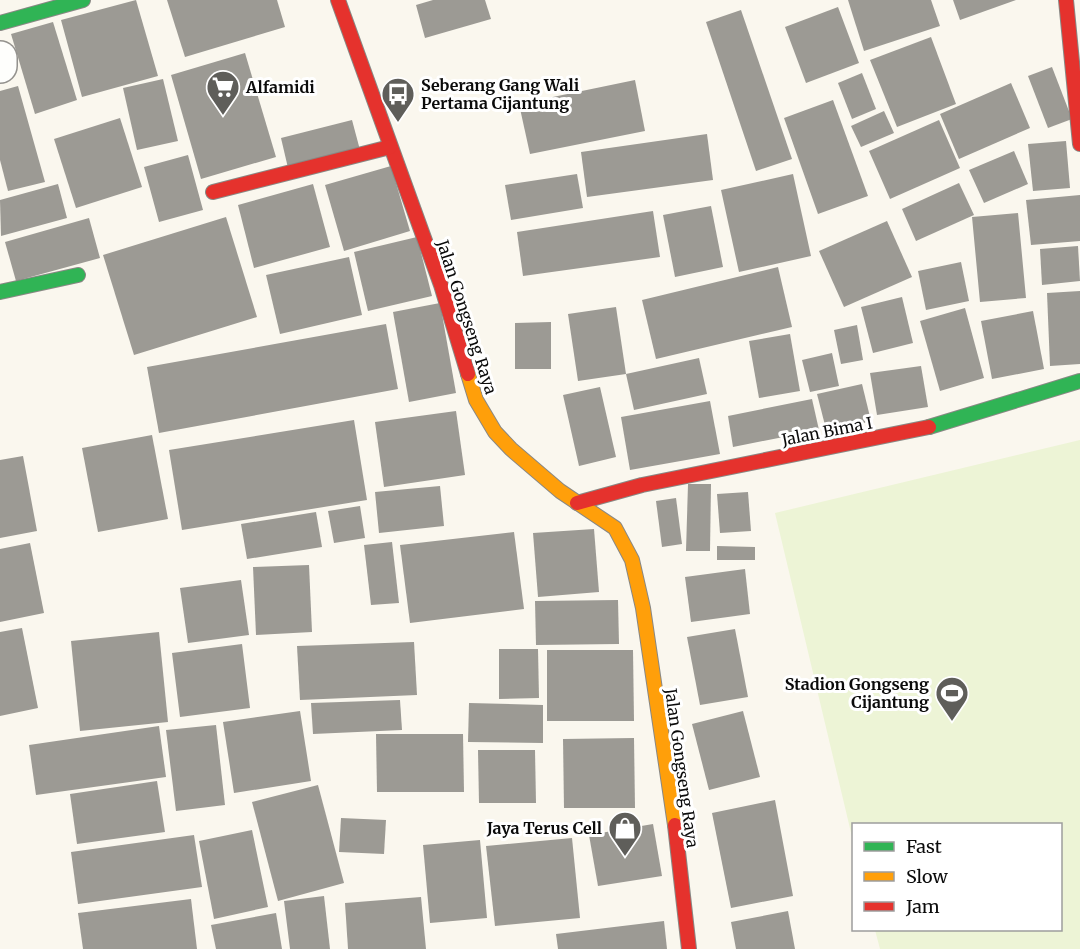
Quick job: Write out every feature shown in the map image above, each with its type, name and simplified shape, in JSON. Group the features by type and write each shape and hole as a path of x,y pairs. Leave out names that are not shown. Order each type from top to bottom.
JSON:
{"street":[{"path":"17,13 83,0"},
{"name":"Jalan Gongseng Raya","path":"338,0 441,285 476,400 495,432 511,449 560,491 615,528 632,560 637,578 673,811 689,949"},
{"path":"1066,0 1080,144"},
{"path":"0,58 0,66"},
{"path":"213,192 390,147"},
{"path":"0,292 78,275"},
{"name":"Jalan Bima I","path":"577,503 642,485 941,425 1080,381"}],"green space":[{"name":"Stadion Gongseng Cijantung","path":"1080,440 1080,949 880,949 875,931 1062,931 1062,823 852,823 852,837 775,513"}],"building":[{"path":"136,0 158,76 82,97 61,20"},
{"path":"167,0 277,0 285,27 185,57"},
{"path":"433,0 485,0 491,19 425,38 416,5"},
{"path":"848,0 931,0 940,26 864,51"},
{"path":"953,0 1016,0 960,20"},
{"path":"838,7 859,63 806,83 785,27"},
{"path":"741,10 792,159 756,171 706,22"},
{"path":"53,22 77,100 35,114 11,34"},
{"path":"931,37 956,104 897,127 870,60"},
{"name":"Alfamidi","path":"245,53 276,157 201,179 171,75"},
{"path":"1052,67 1072,119 1048,128 1028,76"},
{"path":"862,73 876,109 852,119 838,83"},
{"path":"163,79 178,141 137,150 123,88"},
{"path":"635,80 645,131 530,154 519,104"},
{"path":"1011,83 1030,128 959,159 940,114"},
{"path":"18,86 45,182 8,191 0,160 0,91"},
{"path":"833,100 868,196 818,214 784,118"},
{"path":"884,111 894,133 861,147 851,126"},
{"path":"120,118 142,187 76,208 54,139"},
{"path":"352,120 360,150 288,168 281,138"},
{"path":"939,120 960,168 890,199 869,151"},
{"path":"707,134 713,180 587,197 581,152"},
{"path":"1066,141 1070,188 1033,191 1028,144"},
{"path":"1014,151 1028,184 984,203 969,170"},
{"path":"188,155 203,210 159,222 144,167"},
{"path":"391,166 410,231 344,251 325,185"},
{"path":"577,174 583,208 511,220 505,185"},
{"path":"793,174 811,256 739,272 721,190"},
{"path":"959,183 974,215 916,241 902,209"},
{"path":"58,184 67,218 1,236 0,200"},
{"path":"313,184 330,247 254,268 238,205"},
{"path":"1080,195 1080,241 1031,245 1026,200"},
{"path":"711,206 723,267 675,277 663,215"},
{"path":"653,211 660,257 523,276 517,232"},
{"path":"1018,213 1026,298 980,302 972,217"},
{"path":"226,217 257,317 134,355 103,255"},
{"path":"89,218 100,258 16,281 5,242"},
{"path":"887,221 912,277 844,307 819,251"},
{"path":"417,237 432,296 368,311 354,252"},
{"path":"1078,246 1080,281 1042,285 1040,249"},
{"path":"349,257 362,315 280,334 266,275"},
{"path":"961,262 969,301 926,310 918,271"},
{"path":"778,267 792,327 656,359 642,300"},
{"path":"1080,291 1080,364 1050,366 1047,293"},
{"path":"902,297 913,343 873,353 861,307"},
{"path":"440,303 456,393 409,402 393,312"},
{"path":"616,307 626,374 578,381 568,314"},
{"path":"965,308 984,378 940,391 920,321"},
{"path":"1033,311 1044,369 992,379 981,321"},
{"path":"551,322 551,369 515,369 515,323"},
{"path":"386,324 398,389 159,433 147,367"},
{"path":"857,325 863,360 841,364 834,330"},
{"path":"790,334 800,391 759,398 749,341"},
{"path":"832,353 839,386 810,392 802,360"},
{"path":"699,358 707,394 634,410 626,374"},
{"path":"921,366 928,407 877,415 870,373"},
{"path":"862,384 871,421 827,433 817,394"},
{"path":"600,387 616,457 579,466 563,395"},
{"path":"812,399 819,430 733,447 728,416"},
{"path":"710,401 720,454 630,470 621,417"},
{"path":"456,411 465,475 384,487 375,422"},
{"path":"354,420 367,500 182,530 169,450"},
{"path":"152,435 168,519 98,532 82,448"},
{"path":"23,456 37,531 0,538 0,460"},
{"path":"688,484 711,484 710,551 686,551"},
{"path":"440,486 444,526 379,533 375,492"},
{"path":"748,492 751,531 720,533 717,494"},
{"path":"676,498 682,544 662,547 656,501"},
{"path":"360,506 365,538 334,543 328,511"},
{"path":"316,512 322,547 247,559 241,524"},
{"path":"594,529 599,592 538,597 533,533"},
{"path":"514,532 524,609 410,623 400,545"},
{"path":"392,542 399,603 371,605 364,545"},
{"path":"30,543 44,613 0,622 0,549"},
{"path":"717,546 755,547 755,560 717,560"},
{"path":"309,565 312,632 256,635 253,567"},
{"path":"745,569 750,614 691,622 685,577"},
{"path":"241,580 249,635 188,643 180,588"},
{"path":"618,600 619,644 536,645 535,601"},
{"path":"22,628 38,708 0,716 0,632"},
{"path":"735,629 748,697 700,705 687,637"},
{"path":"159,632 168,722 80,731 71,641"},
{"path":"414,642 417,695 300,700 297,646"},
{"path":"242,644 250,708 180,717 172,653"},
{"path":"499,649 538,649 539,698 499,699"},
{"path":"547,650 633,650 634,721 547,721"},
{"path":"400,700 402,730 313,734 311,703"},
{"path":"469,703 543,705 543,743 468,742"},
{"path":"300,711 311,781 234,793 223,722"},
{"path":"743,711 760,777 709,790 692,724"},
{"path":"216,725 225,805 176,811 166,730"},
{"path":"159,726 166,777 36,795 29,745"},
{"path":"376,734 463,734 464,792 377,792"},
{"path":"634,738 635,808 564,808 563,739"},
{"path":"478,750 535,750 536,803 479,803"},
{"path":"157,781 165,832 77,844 70,794"},
{"path":"318,785 344,883 278,901 252,802"},
{"path":"775,800 793,896 731,908 712,813"},
{"path":"341,818 386,820 384,854 339,852"},
{"path":"653,824 662,876 598,886 589,835"},
{"path":"252,830 268,907 214,919 199,841"},
{"path":"194,835 202,887 78,904 71,852"},
{"path":"572,838 580,918 495,926 486,846"},
{"path":"480,840 487,918 430,923 423,845"},
{"path":"324,896 330,949 290,949 284,901"},
{"path":"421,897 426,949 348,949 345,903"},
{"path":"191,899 197,949 83,949 78,913"},
{"path":"788,911 795,949 736,949 731,922"},
{"path":"276,913 282,949 216,949 211,925"},
{"path":"664,921 667,949 558,949 556,934"}],"traffic: fast":[{"path":"0,23 83,0"},
{"path":"0,292 78,275"},
{"path":"929,427 1080,381"}],"traffic: slow":[{"path":"468,374 476,400 495,432 511,449 560,491 615,528 632,560 643,608 675,825"}],"traffic: jam":[{"path":"338,0 441,285 468,374"},
{"path":"1066,0 1080,144"},
{"path":"213,192 390,147"},
{"path":"577,503 642,485 929,427"},
{"path":"675,825 689,949"}],"place":[{"name":"Alfamidi","path":"223,116"},
{"name":"Seberang Gang Wali Pertama Cijantung","path":"398,123"},
{"name":"Stadion Gongseng Cijantung","path":"952,722"},
{"name":"Jaya Terus Cell","path":"625,857"}]}
